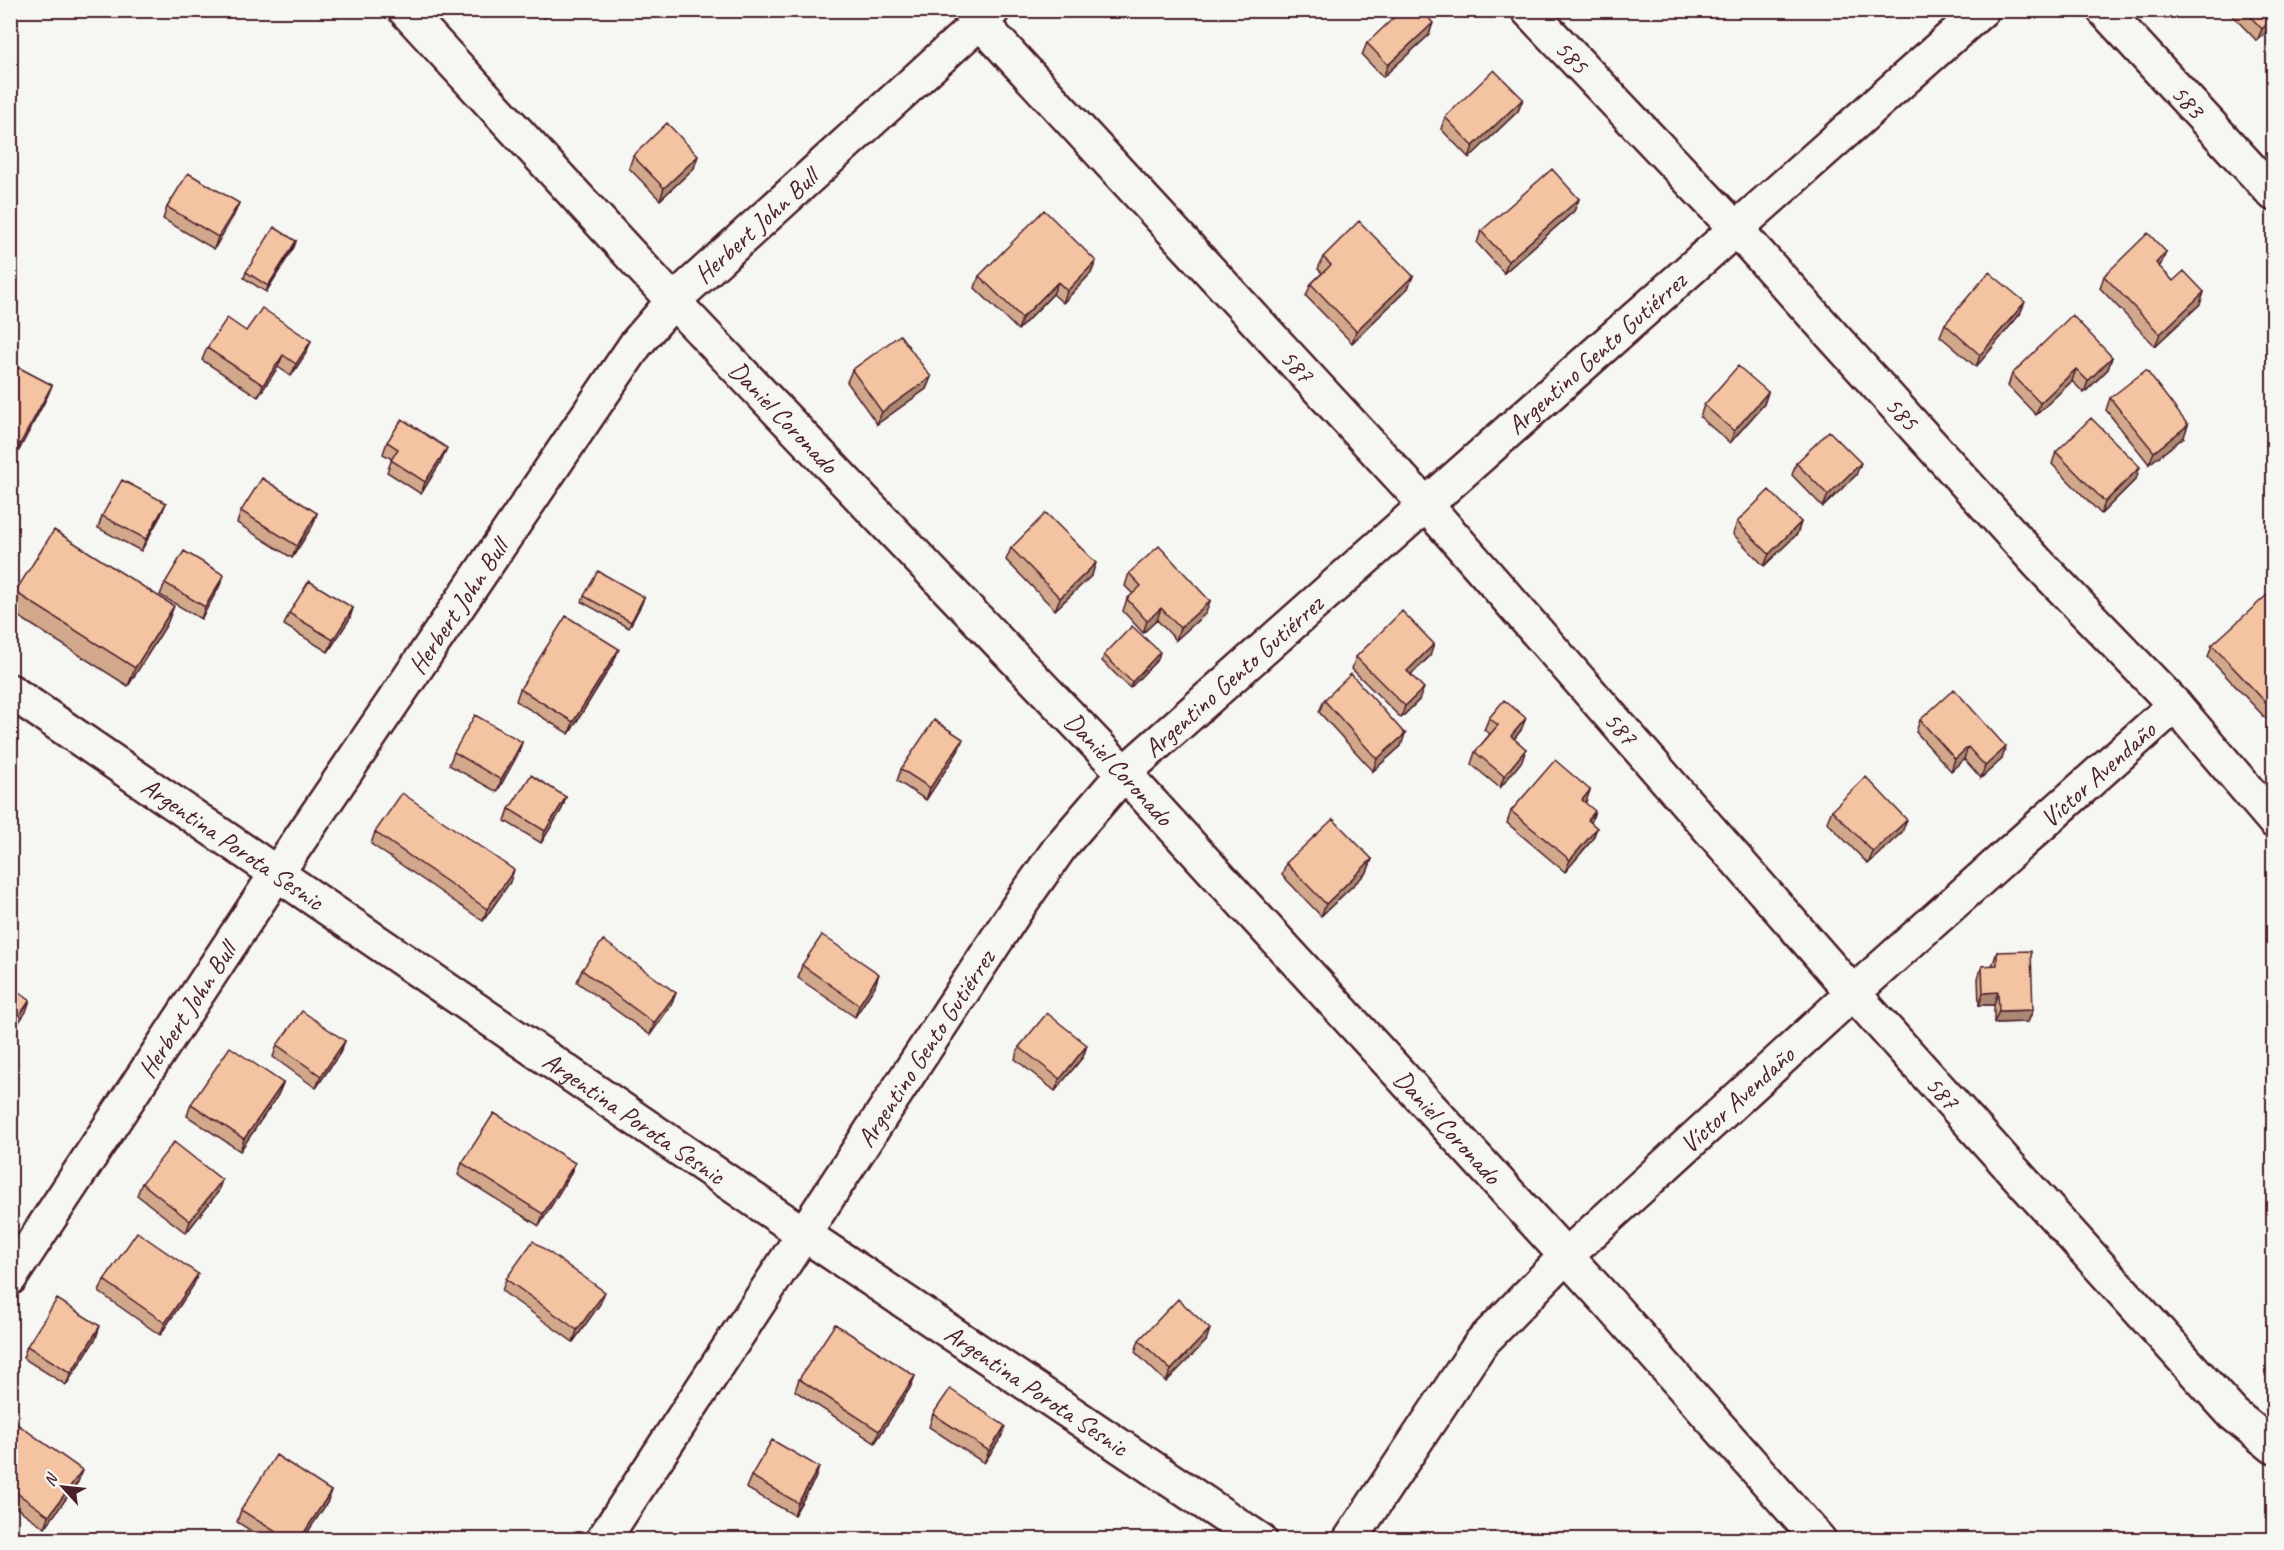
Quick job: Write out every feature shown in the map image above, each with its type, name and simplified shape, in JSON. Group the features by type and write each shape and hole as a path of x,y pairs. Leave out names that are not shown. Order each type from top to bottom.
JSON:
{"street":[{"name":"Daniel Coronado","path":"405,10 673,301 1124,773 1566,1256 1819,1539"},
{"name":"585","path":"1528,10 1735,228 2037,562 2175,705 2274,821"},
{"name":"Argentino Gento Gutiérrez","path":"603,1539 1040,875 1060,846 1124,773 1982,10"},
{"name":"583","path":"2104,10 2274,194"},
{"name":"Herbert John Bull","path":"10,1278 277,873 636,344 673,301 981,14"},
{"name":"587","path":"981,14 1426,505 1853,993 2233,1414 2274,1447"},
{"name":"Argentina Porota Sesnic","path":"10,691 804,1234 1260,1539"},
{"name":"Víctor Avendaño","path":"1350,1539 1481,1343 1566,1256 1853,993 2175,705"}],"building":[{"path":"1402,10 1422,10 1433,23 1388,65 1367,43"},
{"path":"2244,10 2274,10 2274,17 2262,29"},
{"path":"1494,70 1523,99 1473,146 1445,117"},
{"path":"667,123 698,156 664,188 633,156"},
{"path":"1552,169 1579,199 1508,261 1481,231"},
{"path":"188,173 239,203 218,237 167,207"},
{"path":"1044,210 1096,261 1067,291 1058,282 1022,318 979,276"},
{"path":"1359,221 1413,276 1356,331 1311,284 1331,265 1323,257"},
{"path":"274,227 296,241 268,286 246,272"},
{"path":"2148,233 2166,252 2156,263 2173,281 2184,271 2204,292 2160,334 2104,276"},
{"path":"1989,272 2025,302 1980,355 1945,324"},
{"path":"262,308 311,341 296,364 283,355 263,385 207,348 227,318 246,331"},
{"path":"2072,315 2112,357 2088,381 2076,369 2040,403 2012,374"},
{"path":"900,335 931,377 882,412 852,370"},
{"path":"10,363 52,385 20,444 10,439"},
{"path":"1738,366 1768,392 1734,431 1704,405"},
{"path":"2146,370 2188,425 2154,452 2110,398"},
{"path":"2091,418 2140,467 2105,502 2056,452"},
{"path":"402,419 447,448 425,482 391,460 398,449 387,442"},
{"path":"1829,431 1861,463 1828,495 1796,463"},
{"path":"262,478 317,513 297,546 241,511"},
{"path":"122,480 166,503 146,539 102,516"},
{"path":"1769,490 1801,522 1769,554 1737,522"},
{"path":"1046,513 1096,563 1060,598 1011,548"},
{"path":"54,530 174,606 135,668 15,592"},
{"path":"1159,546 1210,601 1180,628 1161,608 1147,621 1127,599 1141,586 1129,573"},
{"path":"184,551 224,575 205,607 165,583"},
{"path":"598,571 644,597 631,622 584,596"},
{"path":"309,581 353,608 333,640 289,613"},
{"path":"2268,594 2274,600 2274,711 2212,645"},
{"path":"1402,611 1434,644 1407,671 1424,688 1405,706 1356,657"},
{"path":"566,616 619,649 573,722 520,689"},
{"path":"1132,626 1160,652 1132,682 1104,655"},
{"path":"1351,674 1405,734 1377,759 1324,700"},
{"path":"1954,689 2006,747 1985,766 1968,747 1955,759 1920,720"},
{"path":"1504,700 1526,718 1511,736 1526,749 1504,776 1475,752 1498,725 1489,718"},
{"path":"475,715 522,742 501,780 454,752"},
{"path":"934,720 963,739 930,788 901,769"},
{"path":"1555,760 1590,790 1582,800 1595,811 1588,820 1597,828 1570,860 1511,811"},
{"path":"531,775 566,797 545,831 509,809"},
{"path":"1866,777 1907,820 1873,852 1832,810"},
{"path":"402,793 514,870 487,909 375,832"},
{"path":"1333,819 1372,859 1326,904 1286,863"},
{"path":"822,935 879,974 859,1005 802,965"},
{"path":"603,940 676,993 654,1023 582,970"},
{"path":"2031,951 2033,1010 1999,1011 1998,992 1983,993 1982,966 1997,965 1997,952"},
{"path":"10,987 30,1000 10,1029"},
{"path":"302,1011 345,1041 321,1076 277,1045"},
{"path":"1047,1013 1087,1045 1060,1079 1019,1047"},
{"path":"230,1047 283,1083 244,1139 191,1104"},
{"path":"494,1113 575,1163 543,1214 462,1163"},
{"path":"174,1142 222,1180 190,1221 142,1183"},
{"path":"137,1232 198,1274 165,1323 104,1280"},
{"path":"533,1241 605,1292 577,1330 506,1279"},
{"path":"57,1299 100,1326 71,1373 27,1346"},
{"path":"1178,1299 1210,1329 1171,1370 1139,1340"},
{"path":"835,1324 915,1376 879,1431 799,1379"},
{"path":"950,1389 1005,1426 989,1451 933,1414"},
{"path":"10,1419 82,1470 49,1516 10,1488"},
{"path":"772,1440 819,1467 798,1503 751,1476"},
{"path":"276,1455 331,1491 300,1539 287,1539 241,1510"}]}
